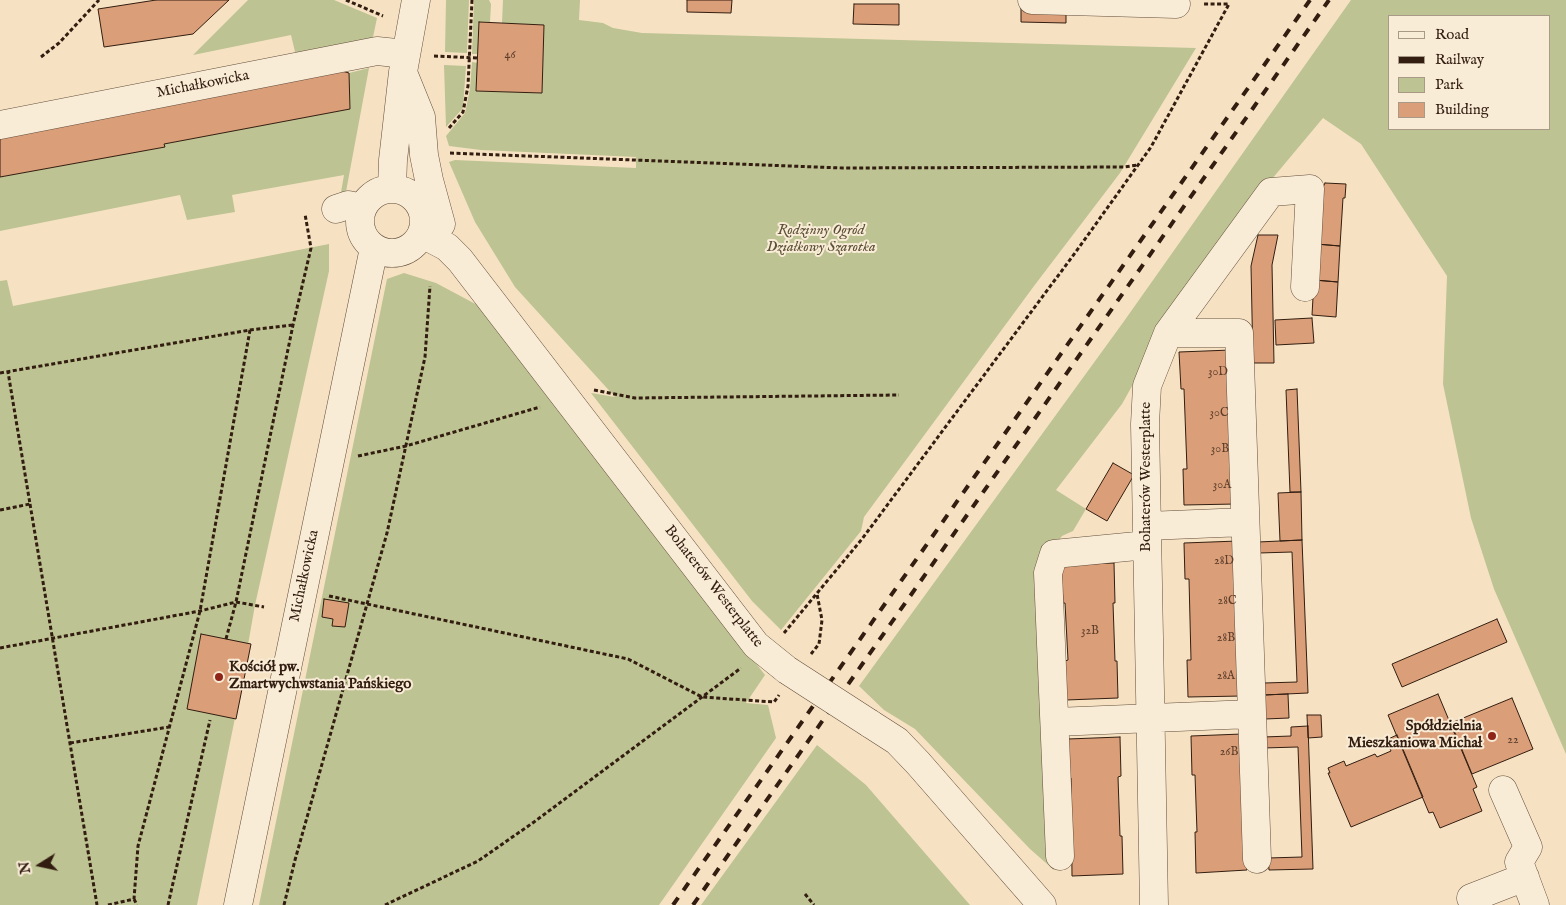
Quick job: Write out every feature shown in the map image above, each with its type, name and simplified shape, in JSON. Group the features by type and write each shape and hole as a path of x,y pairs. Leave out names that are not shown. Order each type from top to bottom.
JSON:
{"street":[{"path":"392,188 393,160 405,63 416,0"},
{"path":"1032,0 1176,4"},
{"name":"Michałkowicka","path":"0,125 377,51 405,63"},
{"name":"Bohaterów Westerplatte","path":"405,63 422,118 426,163 447,247"},
{"path":"392,188 400,189 410,194 418,202 424,217 422,234 415,243 406,250 395,253 384,252 374,248 360,230 359,219 349,209 378,191 392,188"},
{"name":"Bohaterów Westerplatte","path":"1154,905 1145,424 1147,386 1168,333 1271,192 1310,189 1305,287"},
{"name":"Bohaterów Westerplatte","path":"422,234 447,247 460,260 756,645 791,674 897,742 918,763 1042,905"},
{"name":"Michałkowicka","path":"238,905 374,248"},
{"path":"1168,333 1239,333 1257,859"},
{"path":"1060,856 1048,573 1054,554 1147,535 1245,522"},
{"path":"1055,722 1251,714"},
{"path":"1503,790 1528,847 1519,862 1535,905"},
{"path":"1471,898 1524,877"}],"path":[{"path":"41,57 59,43 99,0"},
{"path":"346,0 383,16"},
{"path":"447,130 463,112 468,86 472,0"},
{"path":"778,639 862,539 1075,253 1151,147 1229,4 1176,4"},
{"path":"434,56 478,58"},
{"path":"447,153 843,168 1114,167 1138,165"},
{"path":"226,639 236,602 293,325 311,248 305,214"},
{"path":"284,905 387,533 425,357 430,286"},
{"path":"0,373 250,330 293,325"},
{"path":"137,905 134,900 138,846 200,612 250,330"},
{"path":"8,372 97,905"},
{"path":"589,388 635,398 899,395"},
{"path":"357,456 406,446 548,405"},
{"path":"0,510 30,504"},
{"path":"328,596 628,659 702,697 774,702 791,674 819,644 822,620 816,594"},
{"path":"0,648 200,612 236,602 264,607"},
{"path":"385,905 478,861 534,822 742,667"},
{"path":"168,905 210,720"},
{"path":"70,743 169,727"},
{"path":"805,894 814,905"},
{"path":"108,905 134,900"}],"green space":[{"path":"248,0 334,0 377,18 372,42 296,56 291,35 193,55"},
{"path":"446,0 469,0 467,53 445,52"},
{"path":"474,0 489,0 491,4 490,22 479,22 478,54 472,54"},
{"name":"Rodzinny Ogród Działkowy Szarotka","path":"503,0 580,0 579,20 603,23 613,28 642,33 1196,48 1120,173 1034,286 864,517 861,531 781,630 752,601 591,393 615,397 515,287 475,222 449,162 455,160 636,168 636,157 481,150 449,146 446,136 465,113 470,89 472,62 478,63 477,91 542,93 544,25 502,23"},
{"path":"1351,0 1566,0 1566,754 1494,589 1471,518 1443,384 1447,276 1361,144 1323,118 1241,216 1151,352 1122,404 1056,490 1086,509 1073,531 1062,536 1043,561 1039,581 1054,870 1030,849 915,729 884,710 859,686 1122,324"},
{"path":"444,65 466,66 463,108 446,127"},
{"path":"369,68 345,197 340,198 344,175 232,195 235,212 187,220 180,195 0,231 0,177 165,147 164,144 349,109 349,73"},
{"path":"329,244 329,271 255,605 236,713 197,905 0,905 0,281 7,280 13,306"},
{"path":"404,273 436,283 481,307 765,675 746,703 768,705 776,738 659,905 259,905 387,279"},
{"path":"817,745 866,785 970,905 701,905"}],"building":[{"path":"156,0 229,0 193,34 104,47 98,9"},
{"path":"687,0 732,0 731,13 687,12"},
{"path":"854,4 899,4 899,25 853,24"},
{"path":"1021,8 1066,8 1066,23 1021,22"},
{"path":"479,22 544,25 542,93 476,91"},
{"path":"342,71 349,73 350,109 164,144 165,147 0,177 0,138"},
{"path":"1325,183 1346,184 1345,198 1343,198 1340,246 1316,244 1319,196"},
{"path":"1258,235 1278,235 1272,265 1274,363 1253,363 1251,266"},
{"path":"1316,244 1340,246 1338,282 1314,280"},
{"path":"1314,280 1338,282 1336,317 1312,315"},
{"path":"1312,318 1314,343 1276,345 1275,320"},
{"path":"1231,350 1236,504 1184,505 1183,469 1187,469 1184,389 1181,389 1179,352"},
{"path":"1297,389 1301,492 1290,492 1286,390"},
{"path":"1113,463 1134,475 1107,521 1086,509"},
{"path":"1301,492 1302,540 1280,541 1278,493"},
{"path":"1302,540 1308,693 1264,695 1264,683 1297,682 1292,552 1259,553 1258,542"},
{"path":"1238,541 1242,696 1188,697 1187,660 1191,660 1189,579 1185,579 1184,543"},
{"path":"1114,563 1115,603 1113,603 1118,698 1066,700 1065,661 1068,660 1061,565"},
{"path":"324,599 349,603 345,627 332,626 333,619 322,617"},
{"path":"1497,619 1507,642 1402,687 1392,664"},
{"name":"Kościół pw. Zmartwychwstania Pańskiego","path":"201,634 251,644 236,719 187,709"},
{"path":"1288,694 1289,718 1265,719 1264,695"},
{"path":"1438,694 1477,787 1473,789 1482,811 1440,828 1433,812 1429,813 1388,715"},
{"name":"Spółdzielnia Mieszkaniowa Michał","path":"1512,698 1533,749 1472,774 1451,723"},
{"path":"1307,715 1321,715 1322,737 1308,738"},
{"path":"1308,726 1313,869 1269,870 1268,858 1302,857 1298,747 1263,748 1263,737 1291,736 1291,727"},
{"path":"1242,734 1247,870 1196,873 1195,775 1192,775 1191,736"},
{"path":"1397,735 1423,797 1351,827 1328,773 1330,773 1328,768 1344,761 1346,766 1375,754 1377,757 1391,751 1386,740"},
{"path":"1120,737 1121,776 1118,777 1123,874 1072,876 1071,778 1069,778 1068,739"}],"railway":[{"path":"673,905 1310,0"},
{"path":"693,905 1329,0"}],"place":[{"name":"Kościół pw. Zmartwychwstania Pańskiego","path":"219,677"},
{"name":"Spółdzielnia Mieszkaniowa Michał","path":"1492,736"}]}
